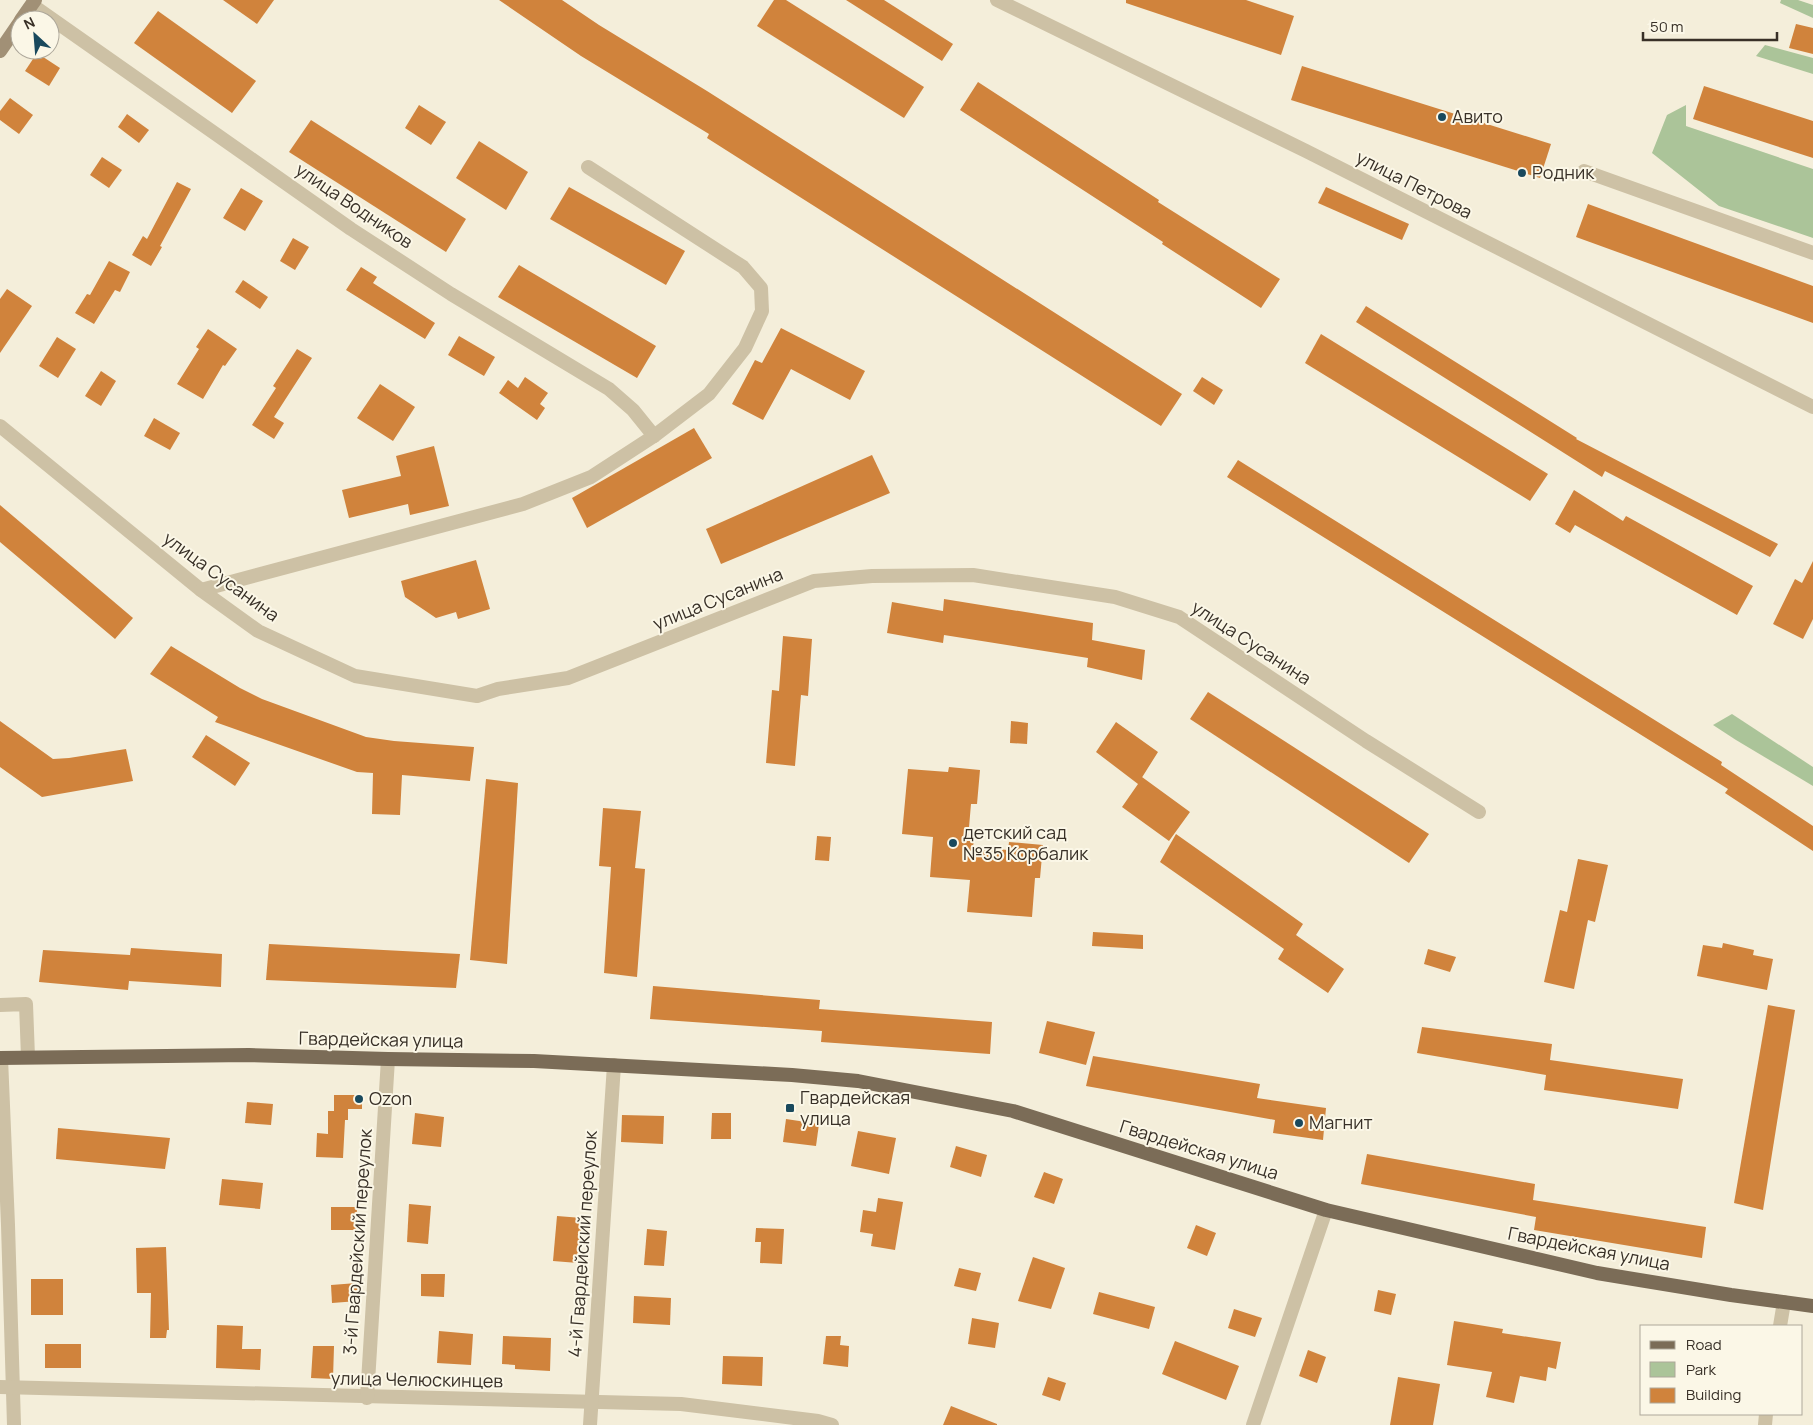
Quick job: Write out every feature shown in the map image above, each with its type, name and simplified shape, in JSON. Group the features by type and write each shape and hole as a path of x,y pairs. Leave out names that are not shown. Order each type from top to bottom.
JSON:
{"main road":[{"path":"0,51 10,37"},
{"name":"Гвардейская улица","path":"0,1058 249,1055 534,1061 792,1075 858,1081 1013,1111 1326,1210 1597,1273 1813,1306"}],"street":[{"name":"улица Петрова","path":"997,0 1306,151 1813,407"},
{"name":"улица Водников","path":"34,2 351,229 451,294 609,389 633,410 654,436"},
{"path":"202,590 523,504 590,477 654,436 709,394 745,348 762,311 761,288 742,267 588,167"},
{"path":"1584,171 1813,253"},
{"name":"улица Сусанина","path":"0,426 202,590 258,631 355,676 477,696 498,689 568,678 814,581 872,576 973,575 1115,597 1179,617 1366,741 1478,812"},
{"path":"0,1005 26,1004 28,1057"},
{"path":"0,1058 7,1388 14,1425"},
{"name":"3-й Гвардейский переулок","path":"367,1398 388,1059"},
{"name":"4-й Гвардейский переулок","path":"590,1425 614,1065"},
{"path":"1253,1425 1326,1210"},
{"path":"1780,1325 1784,1302"},
{"name":"улица Челюскинцев","path":"7,1388 681,1404 818,1421 832,1425"}],"green space":[{"path":"1781,0 1798,0 1813,5 1813,18 1780,3"},
{"path":"1765,45 1813,58 1813,74 1756,56"},
{"path":"1686,105 1686,126 1813,169 1813,238 1719,206 1652,153 1667,115"},
{"path":"1732,714 1813,767 1813,786 1713,725"}],"building":[{"path":"223,0 274,0 257,24"},
{"path":"499,0 562,0 1182,394 1161,426 707,138 709,134 581,56"},
{"path":"774,0 786,0 924,87 904,118 757,26"},
{"path":"846,0 884,0 953,44 942,61"},
{"path":"1126,0 1246,0 1294,16 1281,55 1126,3"},
{"path":"158,11 256,81 232,113 134,43"},
{"path":"1796,24 1813,28 1813,54 1789,48"},
{"path":"32,60 48,60 60,68 49,86 25,71"},
{"path":"1302,66 1551,144 1540,178 1291,100"},
{"path":"978,82 1159,200 1158,202 1280,279 1261,308 960,110"},
{"path":"1704,86 1813,121 1813,158 1693,119"},
{"path":"10,98 33,115 19,134 0,120 0,111"},
{"path":"419,105 446,122 431,145 405,128"},
{"path":"127,114 149,130 139,143 118,127"},
{"path":"311,120 466,219 446,252 289,152"},
{"path":"479,141 528,172 506,210 456,178"},
{"path":"102,157 122,170 109,188 90,175"},
{"path":"177,182 191,189 151,266 132,255 143,236 147,239"},
{"path":"569,187 685,251 666,285 550,219"},
{"path":"1326,187 1409,224 1402,240 1318,203"},
{"path":"241,188 263,201 245,231 223,218"},
{"path":"1588,204 1813,286 1813,323 1576,237"},
{"path":"293,238 309,247 295,270 280,261"},
{"path":"109,261 130,272 120,292 115,290 94,324 75,313 87,294 90,295"},
{"path":"519,265 656,346 637,378 498,297"},
{"path":"361,267 377,277 373,283 435,323 425,339 346,290"},
{"path":"243,280 268,297 260,309 235,292"},
{"path":"7,289 32,306 0,353 0,299"},
{"path":"1366,306 1576,439 1778,544 1770,557 1605,471 1602,477 1356,322"},
{"path":"781,328 865,371 850,400 791,369 763,420 732,404 755,360 762,363"},
{"path":"208,329 237,349 225,366 223,365 203,399 177,384 199,349 196,347"},
{"path":"1321,334 1548,474 1530,501 1305,363"},
{"path":"459,336 495,357 484,376 448,355"},
{"path":"57,337 76,349 58,378 39,366"},
{"path":"297,349 312,358 274,417 284,423 274,439 252,425 276,388 273,386"},
{"path":"101,371 116,381 101,406 85,396"},
{"path":"525,377 548,393 540,404 545,408 537,420 499,393 508,380 518,388"},
{"path":"1202,377 1223,390 1214,405 1193,391"},
{"path":"380,384 415,407 393,441 357,418"},
{"path":"154,418 180,433 170,450 144,436"},
{"path":"694,428 712,458 587,528 572,498"},
{"path":"434,446 449,506 410,515 408,504 349,518 342,490 401,476 396,456"},
{"path":"872,455 890,493 721,564 706,529"},
{"path":"1238,460 1722,762 1721,765 1813,826 1813,851 1725,793 1728,789 1227,477"},
{"path":"1574,490 1623,521 1626,516 1753,586 1737,615 1575,525 1570,533 1555,524"},
{"path":"0,505 133,618 115,639 0,542"},
{"path":"476,560 490,609 458,619 456,612 436,618 405,597 401,581"},
{"path":"1813,561 1813,619 1803,639 1773,624 1795,579 1802,583"},
{"path":"944,599 1093,623 1092,640 1145,650 1142,680 1087,667 1088,658 944,635 943,643 887,633 892,602 943,611"},
{"path":"783,636 812,639 808,696 801,695 795,766 766,763 772,690 779,691"},
{"path":"171,646 240,688 262,699 366,737 474,747 470,781 402,775 400,815 372,814 373,773 357,772 215,722 218,717 150,674"},
{"path":"1208,692 1429,834 1409,863 1190,719"},
{"path":"0,721 53,759 126,749 133,781 42,797 0,767"},
{"path":"1011,721 1028,723 1027,744 1010,743"},
{"path":"1116,722 1158,752 1142,777 1190,812 1169,841 1122,807 1138,784 1096,752"},
{"path":"206,735 250,763 235,786 192,757"},
{"name":"детский сад №35 Корбалик","path":"949,767 980,770 977,804 971,804 968,839 974,839 973,847 1008,850 1009,842 1043,845 1040,878 1035,878 1032,917 967,912 970,880 930,877 933,837 902,834 908,769 948,772"},
{"path":"486,779 518,783 507,964 470,960"},
{"path":"603,808 641,811 635,868 645,869 637,977 604,973 611,867 599,866"},
{"path":"1176,834 1303,924 1296,935 1344,969 1328,993 1278,959 1284,949 1160,862"},
{"path":"817,836 831,837 829,861 815,860"},
{"path":"1578,859 1608,865 1595,922 1588,920 1574,989 1544,982 1560,910 1567,912"},
{"path":"1093,932 1143,935 1143,949 1092,946"},
{"path":"1723,943 1754,950 1753,955 1773,959 1767,990 1697,976 1703,945 1722,948"},
{"path":"269,944 460,954 456,988 266,980"},
{"path":"131,948 222,954 221,987 129,981 128,990 39,982 43,950 130,955"},
{"path":"1428,949 1456,957 1450,972 1424,964"},
{"path":"653,986 820,1000 819,1009 992,1022 990,1054 821,1042 822,1031 650,1019"},
{"path":"1768,1005 1795,1010 1763,1210 1734,1203"},
{"path":"1047,1021 1095,1032 1086,1065 1039,1053"},
{"path":"1422,1027 1552,1044 1550,1060 1683,1079 1678,1109 1544,1090 1546,1075 1417,1053"},
{"path":"1093,1056 1260,1084 1257,1098 1326,1108 1323,1140 1273,1133 1275,1120 1086,1086"},
{"path":"334,1095 362,1095 362,1109 348,1109 348,1120 345,1120 343,1158 316,1157 317,1133 328,1134 328,1111 334,1111"},
{"path":"247,1102 273,1104 271,1125 245,1123"},
{"path":"415,1113 444,1117 441,1147 412,1144"},
{"path":"712,1113 731,1113 731,1139 711,1139"},
{"path":"622,1115 664,1116 663,1144 621,1142"},
{"path":"786,1119 819,1124 816,1146 783,1142"},
{"path":"58,1128 170,1138 165,1169 56,1159"},
{"path":"858,1131 896,1138 889,1174 851,1166"},
{"path":"956,1146 987,1155 981,1177 950,1167"},
{"path":"1367,1154 1535,1184 1533,1200 1706,1227 1702,1258 1534,1230 1536,1217 1361,1184"},
{"path":"1044,1172 1063,1179 1054,1204 1034,1197"},
{"path":"222,1179 263,1183 260,1209 219,1205"},
{"path":"878,1198 903,1202 895,1250 871,1246 873,1234 860,1232 863,1210 876,1212"},
{"path":"409,1204 431,1206 428,1244 407,1242"},
{"path":"331,1207 357,1207 356,1230 331,1230"},
{"path":"557,1216 582,1218 578,1263 553,1261"},
{"path":"1196,1225 1216,1233 1207,1256 1187,1248"},
{"path":"756,1228 784,1229 782,1264 760,1263 761,1242 755,1242"},
{"path":"647,1229 667,1231 664,1266 644,1265"},
{"path":"166,1247 169,1330 167,1330 166,1338 150,1338 151,1293 137,1293 136,1248"},
{"path":"1033,1257 1065,1268 1051,1309 1018,1301"},
{"path":"959,1268 981,1273 976,1291 954,1286"},
{"path":"421,1274 445,1274 444,1297 421,1296"},
{"path":"31,1279 63,1279 63,1315 31,1315"},
{"path":"357,1283 358,1301 332,1303 331,1285"},
{"path":"1378,1290 1396,1294 1391,1315 1374,1311"},
{"path":"1099,1292 1155,1307 1149,1329 1093,1314"},
{"path":"634,1296 671,1298 670,1325 633,1323"},
{"path":"1234,1309 1262,1318 1255,1337 1228,1328"},
{"path":"972,1318 999,1323 995,1348 968,1344"},
{"path":"1454,1321 1503,1329 1502,1333 1561,1342 1556,1369 1548,1367 1546,1381 1520,1376 1514,1403 1486,1397 1492,1372 1447,1365"},
{"path":"217,1325 243,1326 242,1349 261,1349 260,1370 216,1368"},
{"path":"439,1331 473,1334 471,1365 437,1363"},
{"path":"503,1336 551,1338 550,1371 515,1369 515,1365 502,1364"},
{"path":"826,1336 841,1336 840,1345 849,1346 848,1367 823,1364"},
{"path":"1175,1341 1239,1366 1226,1400 1162,1374"},
{"path":"45,1344 81,1344 81,1368 45,1368"},
{"path":"313,1346 334,1346 333,1379 311,1378"},
{"path":"1308,1350 1326,1357 1317,1383 1299,1376"},
{"path":"723,1356 763,1357 762,1386 722,1384"},
{"path":"1048,1377 1066,1383 1060,1401 1042,1395"},
{"path":"1398,1377 1440,1384 1433,1425 1390,1425"},
{"path":"951,1406 997,1424 997,1425 943,1425"}],"place":[{"name":"Авито","path":"1442,117"},
{"name":"Родник","path":"1522,173"},
{"name":"детский сад №35 Корбалик","path":"953,843"},
{"name":"Ozon","path":"359,1099"},
{"name":"Гвардейская улица","path":"790,1108"},
{"name":"Магнит","path":"1299,1123"}]}
